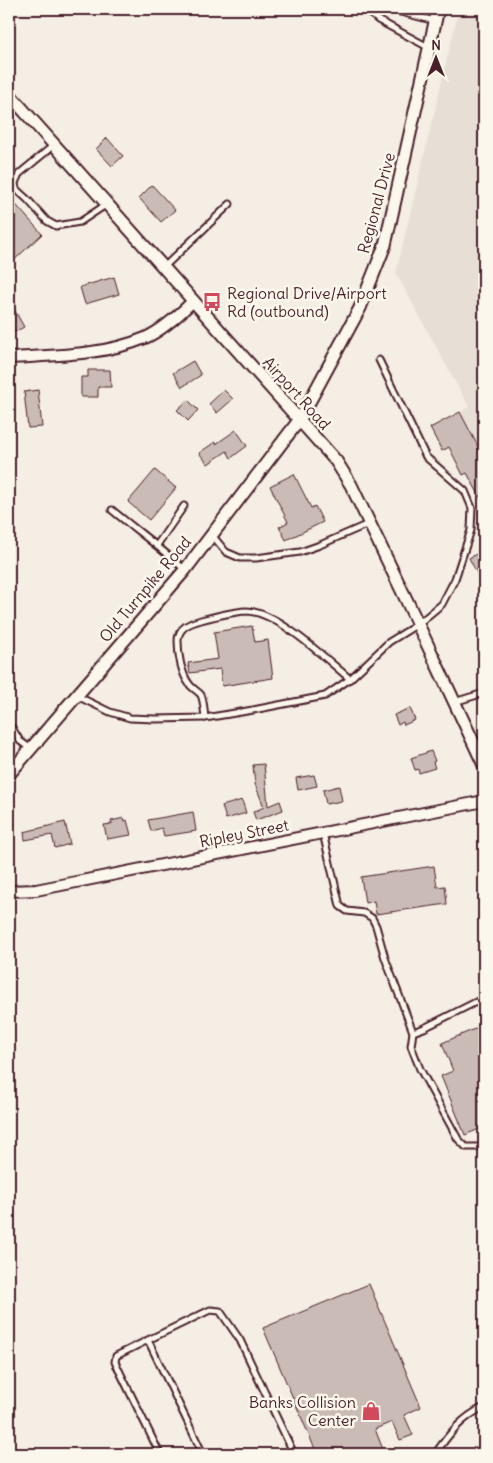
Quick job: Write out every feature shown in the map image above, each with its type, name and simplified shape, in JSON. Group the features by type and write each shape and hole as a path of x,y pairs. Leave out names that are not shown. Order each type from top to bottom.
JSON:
{"street":[{"name":"Regional Drive","path":"300,419 360,308 385,245 438,9"},
{"name":"Airport Road","path":"9,94 336,461 351,486 484,765"},
{"path":"9,358 92,352 119,347 146,338 179,316 193,301"},
{"name":"Old Turnpike Road","path":"9,774 185,570 300,419"},
{"name":"Ripley Street","path":"9,891 36,890 484,801"}],"lane":[{"path":"365,9 378,20 429,48"},
{"path":"389,9 435,22"},
{"path":"54,145 19,174 15,183 16,190 47,221 56,226 80,222 107,204"},
{"path":"164,268 230,204"},
{"path":"76,696 110,712 130,718 155,719 205,718 325,696 350,679 389,642 418,624 442,604 454,579 471,530 472,508 465,491 426,457 378,360"},
{"path":"156,545 184,506"},
{"path":"112,510 185,570"},
{"path":"212,535 226,552 240,558 256,558 300,552 369,524"},
{"path":"205,718 202,697 189,685 184,674 178,639 187,624 197,621 247,611 259,613 276,620 350,679"},
{"path":"454,702 484,693"},
{"path":"9,723 20,740 31,749"},
{"path":"323,833 340,906 347,911 364,913 372,918 376,926 385,958 413,1032 410,1046 420,1069 458,1139 466,1147 484,1147"},
{"path":"413,1032 484,998"},
{"path":"160,1454 115,1362 116,1356 210,1310 220,1311 240,1340 294,1454"},
{"path":"148,1340 203,1454"},
{"path":"435,1454 447,1436 470,1413 484,1407"}],"shaded area":[{"path":"459,9 484,9 484,458 460,412 469,407 396,273"}],"building":[{"path":"107,138 123,156 112,166 96,149"},
{"path":"152,185 175,210 161,222 139,198"},
{"path":"9,197 42,234 9,265"},
{"path":"114,277 119,294 85,304 80,287"},
{"path":"9,300 24,327 13,333 9,326"},
{"path":"193,361 201,375 182,387 173,373"},
{"path":"88,370 110,370 111,387 98,387 98,397 81,397 81,377 88,377"},
{"path":"38,390 42,427 28,428 24,392"},
{"path":"224,390 233,399 217,413 209,404"},
{"path":"188,400 198,410 188,421 177,410"},
{"path":"460,412 484,458 484,504 467,473 463,475 449,447 442,451 430,428"},
{"path":"236,430 247,446 231,458 227,451 208,464 199,453"},
{"path":"155,470 176,488 149,520 128,502"},
{"path":"294,474 311,508 315,506 323,522 286,540 279,527 288,522 270,486"},
{"path":"484,550 484,586 469,558"},
{"path":"252,626 255,642 268,640 273,678 222,686 220,669 190,673 188,663 218,659 214,632"},
{"path":"410,708 415,720 404,725 403,722 398,725 394,715"},
{"path":"431,751 435,761 433,762 435,768 419,773 418,769 415,770 411,758"},
{"path":"264,764 268,806 280,801 283,810 256,820 253,812 264,807 255,784 253,765"},
{"path":"314,775 317,786 298,790 296,778"},
{"path":"339,786 342,801 326,804 323,790"},
{"path":"242,800 246,813 226,819 222,806"},
{"path":"193,812 196,831 164,836 162,828 151,831 148,820"},
{"path":"124,818 125,821 127,820 131,835 107,839 104,825 112,824 111,821"},
{"path":"65,822 70,844 55,848 52,835 25,840 24,832"},
{"path":"434,866 437,887 445,886 447,904 376,914 374,901 365,903 361,877"},
{"path":"484,1025 484,1127 465,1135 441,1076 453,1071 442,1043"},
{"path":"369,1284 421,1407 404,1415 413,1435 400,1440 392,1422 375,1429 384,1452 378,1454 317,1454 263,1328"}],"place":[{"name":"Regional Drive/Airport Rd (outbound)","path":"212,302"},
{"name":"Banks Collision Center","path":"371,1411"}]}
